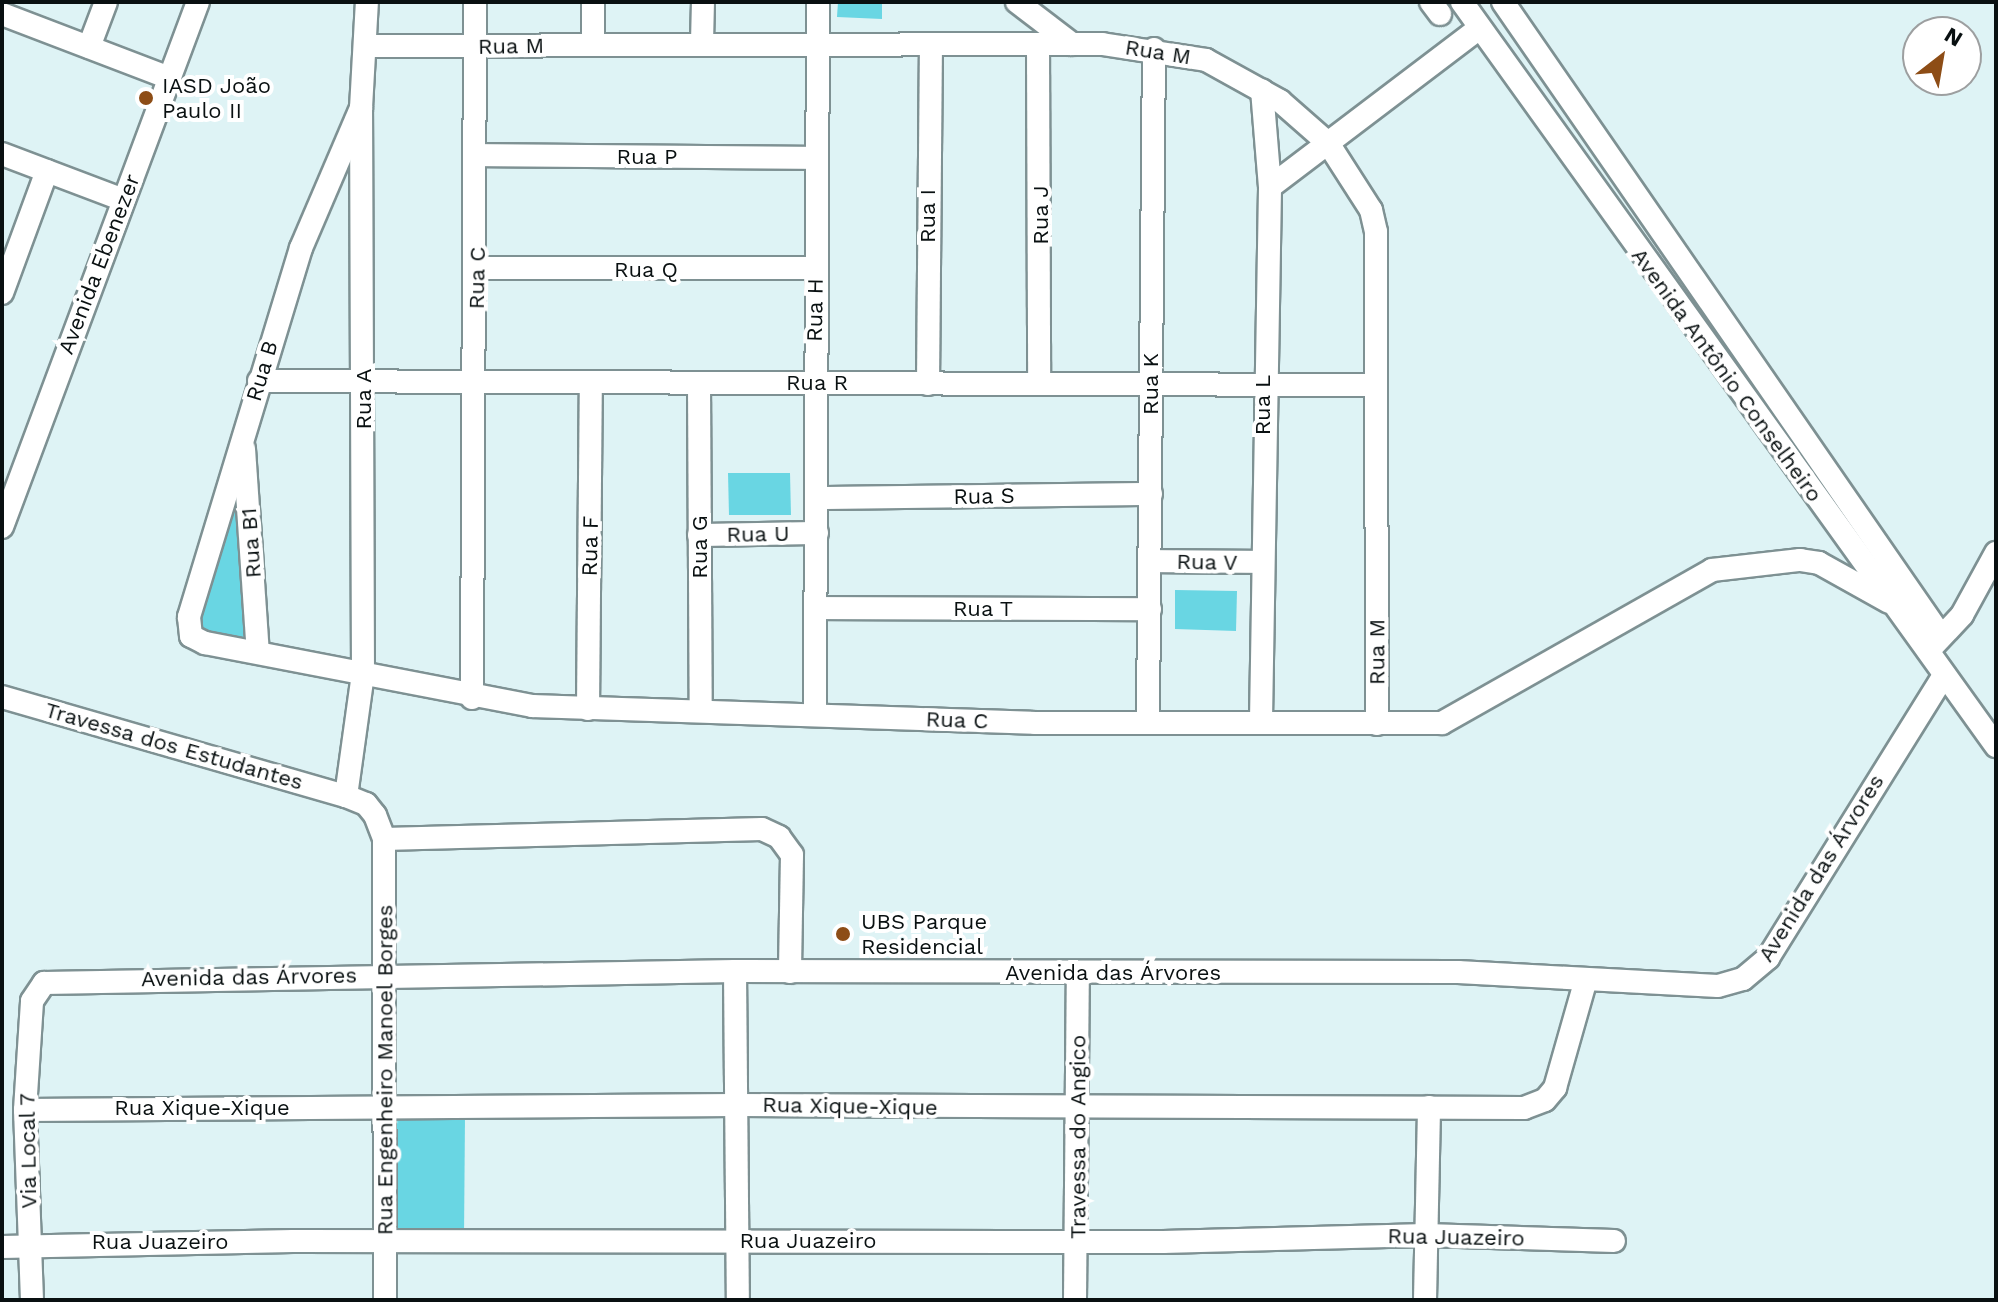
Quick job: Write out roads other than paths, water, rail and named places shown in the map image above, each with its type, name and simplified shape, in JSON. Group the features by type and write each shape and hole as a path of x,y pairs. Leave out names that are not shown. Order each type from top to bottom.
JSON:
{"street":[{"path":"89,47 106,2"},
{"name":"Avenida Ebenezer","path":"2,527 198,2"},
{"name":"Rua A","path":"346,796 363,674 361,108 367,46 367,2"},
{"name":"Rua C","path":"472,698 478,155 475,2"},
{"path":"593,2 593,44"},
{"path":"702,42 703,2"},
{"name":"Rua H","path":"815,714 815,47 818,2"},
{"path":"1017,2 1072,44"},
{"path":"1503,2 1934,644 1962,615 1996,553"},
{"path":"1270,187 1328,143 1472,12"},
{"name":"Avenida Antônio Conselheiro","path":"1472,12 1889,602 1934,644 1944,675 1996,746"},
{"path":"2,14 170,78"},
{"name":"Rua M","path":"367,46 702,42 931,48 1072,44 1154,49 1206,60 1262,90 1328,143 1371,210 1376,232 1377,724"},
{"name":"Rua J","path":"1038,47 1039,384"},
{"name":"Rua I","path":"928,384 931,48"},
{"name":"Rua K","path":"1148,719 1154,49"},
{"name":"Rua L","path":"1261,720 1263,385 1270,187 1262,90"},
{"name":"Rua B","path":"196,640 189,633 189,617 259,381 301,248 361,108"},
{"path":"2,154 124,200"},
{"name":"Rua P","path":"478,155 815,158"},
{"path":"2,293 47,171"},
{"name":"Rua Q","path":"477,268 816,268"},
{"name":"Rua R","path":"259,381 1376,385"},
{"name":"Rua F","path":"588,709 591,383"},
{"name":"Rua G","path":"699,383 701,711"},
{"name":"Rua B1","path":"243,435 258,652"},
{"name":"Rua S","path":"817,498 1151,494"},
{"name":"Rua U","path":"699,535 817,533"},
{"name":"Rua C","path":"196,640 472,698 588,709 1036,723 1148,719 1442,723 1712,570 1800,560 1819,563 1889,602"},
{"name":"Rua V","path":"1150,561 1263,562"},
{"name":"Rua T","path":"817,608 1150,609"},
{"name":"Avenida das Árvores","path":"32,1001 35,989 51,982 384,974 1458,972 1718,986 1757,970 1944,675"},
{"name":"Travessa dos Estudantes","path":"2,697 346,796"},
{"path":"346,796 366,804 384,839 762,829 779,837 792,855 790,972"},
{"name":"Rua Engenheiro Manoel Borges","path":"384,839 385,1300"},
{"path":"735,971 738,1300"},
{"name":"Travessa do Angico","path":"1075,1300 1079,1241 1078,974"},
{"name":"Rua Xique-Xique","path":"25,1110 735,1105 1079,1109 1524,1108 1545,1100 1555,1088 1586,979"},
{"name":"Via Local 7","path":"32,1001 25,1110 32,1300"},
{"path":"1425,1300 1429,1107"},
{"name":"Rua Juazeiro","path":"2,1247 30,1243 1079,1241 1426,1235 1614,1241"}],"place":[{"name":"IASD João Paulo II","path":"146,98"},
{"name":"UBS Parque Residencial","path":"843,934"}]}
